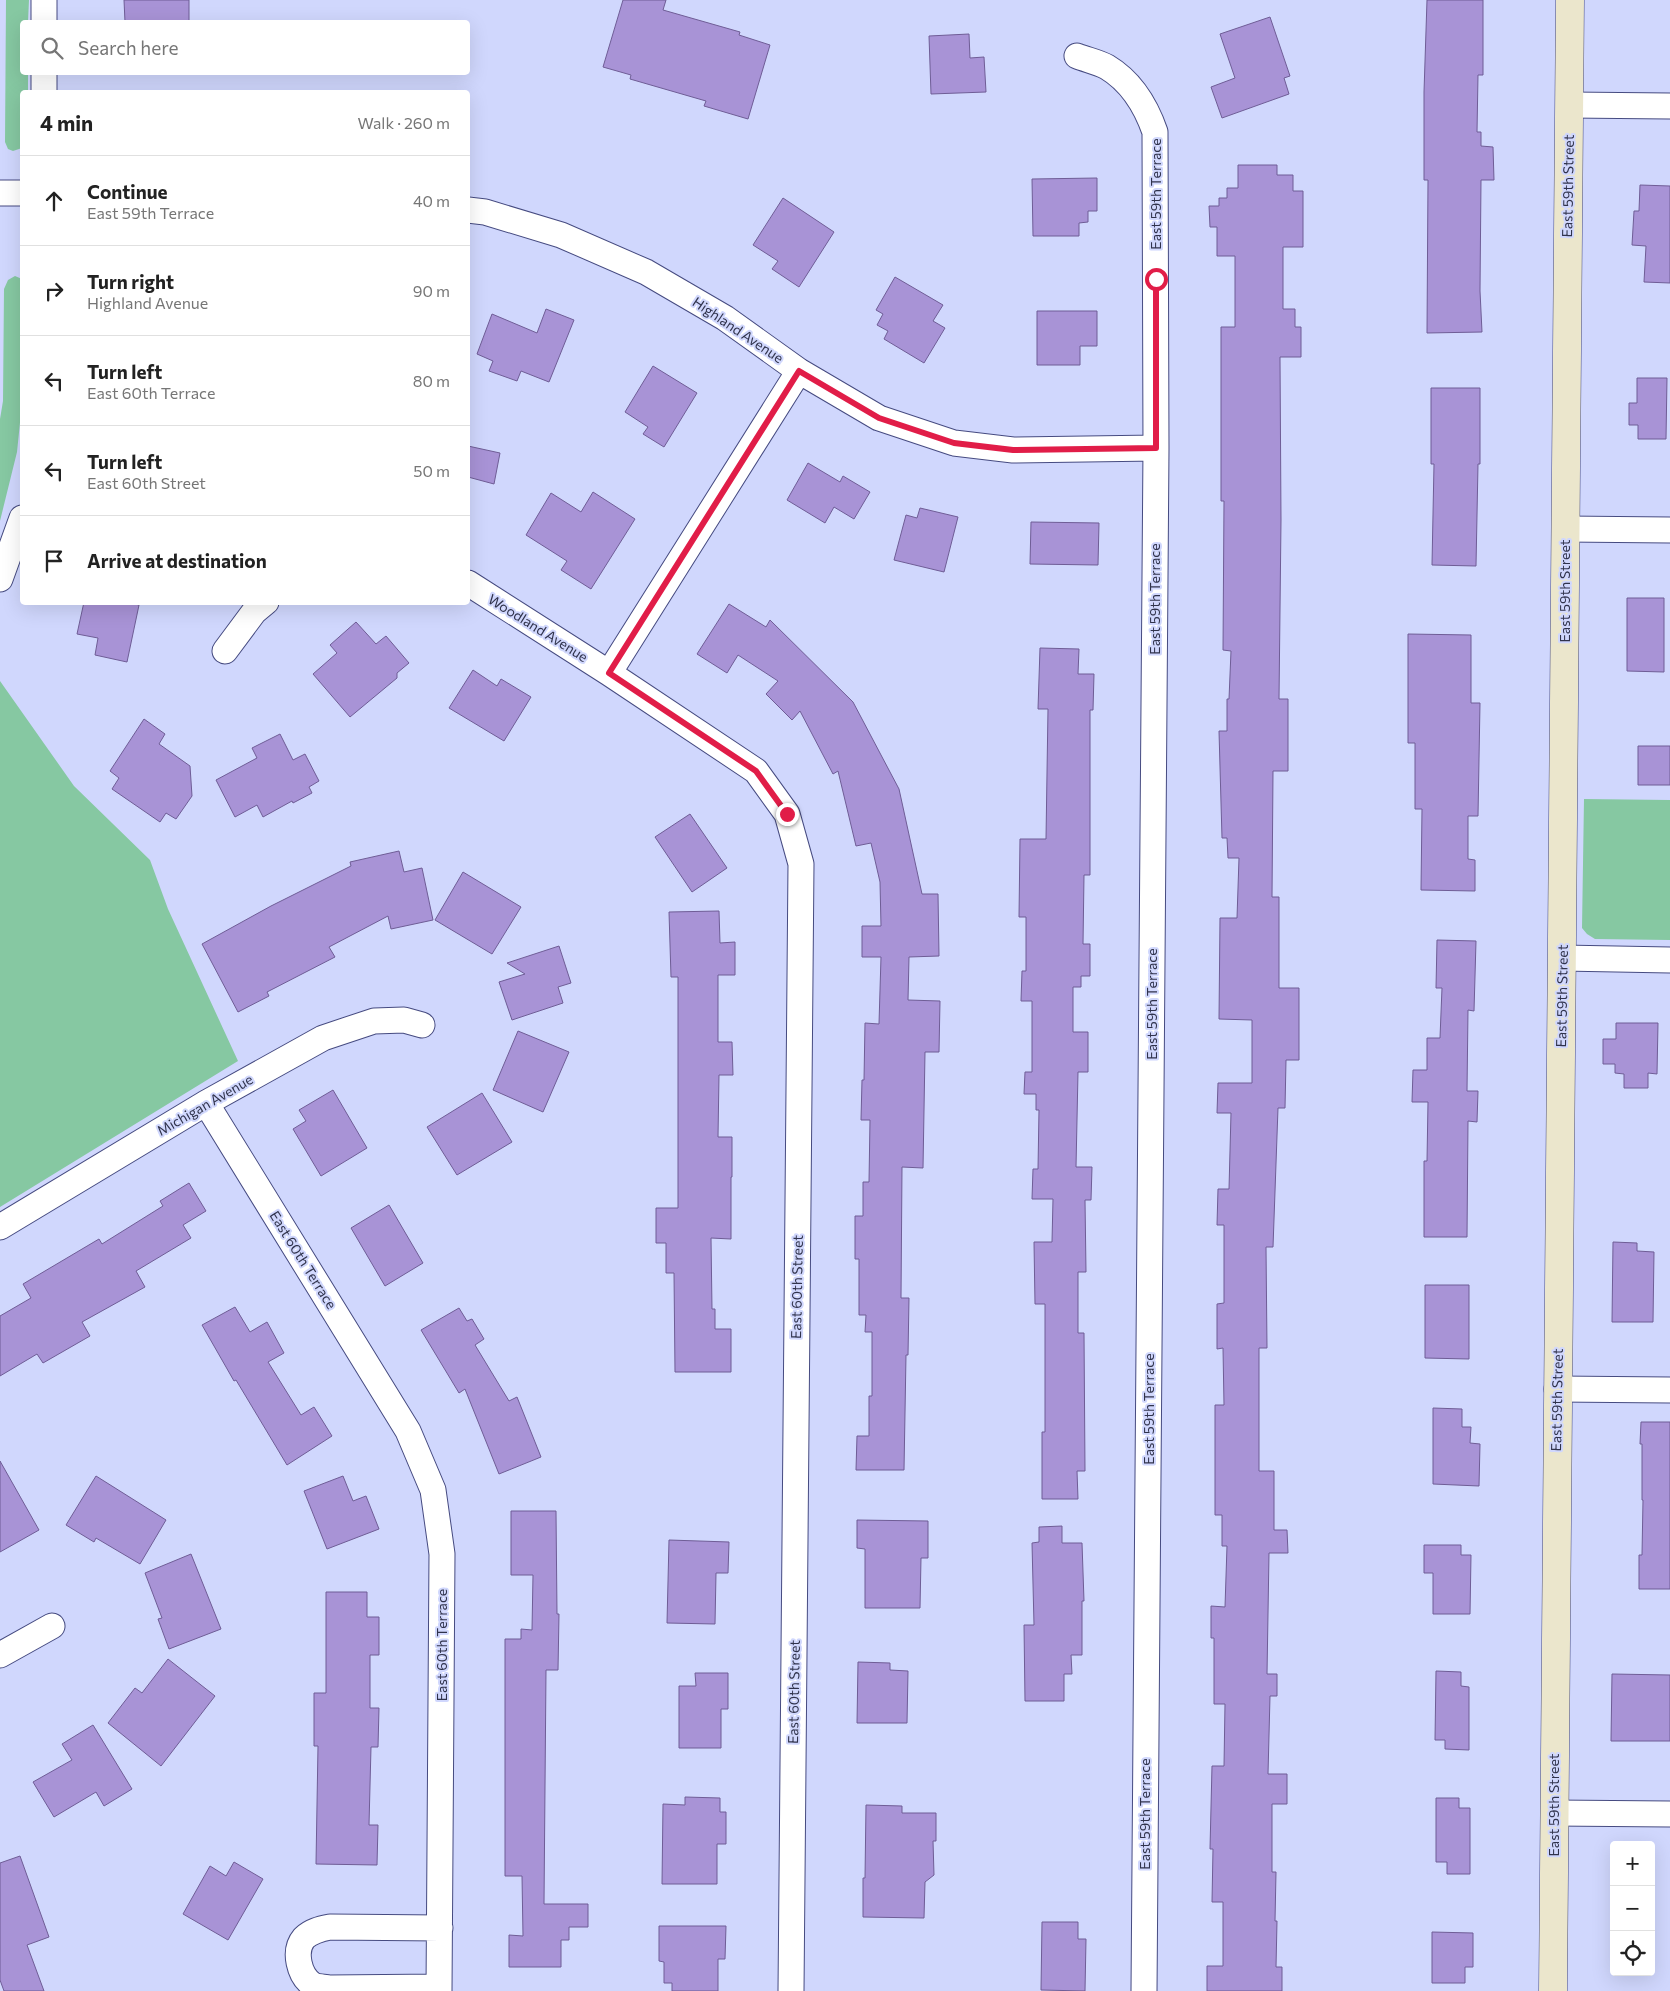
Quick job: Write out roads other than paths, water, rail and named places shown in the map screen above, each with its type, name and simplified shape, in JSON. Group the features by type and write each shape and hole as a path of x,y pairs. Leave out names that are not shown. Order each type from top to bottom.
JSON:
{"street":[{"path":"44,0 44,20"},
{"name":"East 59th Street","path":"1552,1991 1570,0"},
{"name":"East 59th Terrace","path":"1077,56 1107,67 1131,86 1148,111 1156,132 1156,448 1144,1991"},
{"path":"44,75 44,90"},
{"path":"1569,106 1670,106"},
{"path":"0,193 20,193"},
{"name":"Highland Avenue","path":"470,210 486,212 561,235 646,272 725,318 799,371 879,418 954,443 1013,450 1156,448"},
{"path":"609,673 799,371"},
{"path":"0,579 20,524"},
{"path":"1565,529 1670,530"},
{"name":"Woodland Avenue","path":"470,583 609,673"},
{"path":"225,651 254,612 262,605"},
{"name":"East 60th Street","path":"609,673 756,771 787,814 801,864 791,1991"},
{"path":"1562,958 1670,960"},
{"name":"Michigan Avenue","path":"0,1227 206,1103 323,1038 374,1021 404,1020 422,1025"},
{"name":"East 60th Terrace","path":"206,1103 408,1431 433,1490 442,1554 439,1989"},
{"path":"1557,1388 1670,1390"},
{"path":"0,1655 52,1626"},
{"path":"1554,1813 1670,1814"},
{"path":"439,1989 329,1988 313,1985 302,1972 298,1957 303,1940 313,1931 330,1927 440,1928"}]}
